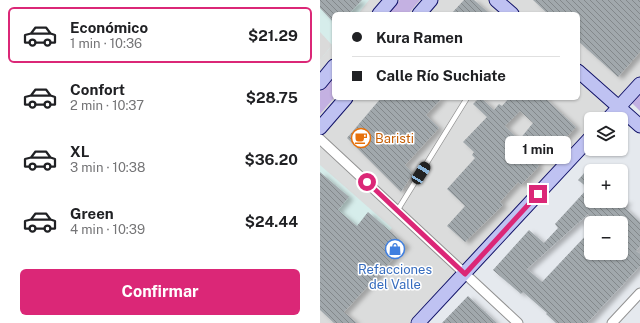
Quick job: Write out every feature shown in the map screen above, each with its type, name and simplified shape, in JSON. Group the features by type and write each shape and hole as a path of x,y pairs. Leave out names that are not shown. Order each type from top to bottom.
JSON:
{"street":[{"path":"381,12 391,0"},
{"path":"421,12 431,0"},
{"path":"496,0 510,12"},
{"path":"320,83 332,68"},
{"path":"580,73 640,126"},
{"path":"614,112 640,84"},
{"path":"320,128 344,100"},
{"path":"320,139 518,323"},
{"path":"418,323 584,145"},
{"path":"612,323 640,293"}],"lane":[{"path":"397,211 466,100"}],"shaded area":[{"path":"320,0 640,0 640,78 608,112 584,112 584,138 411,323 320,323"},
{"path":"320,0 369,0 360,12 332,12 332,45 320,60"},
{"path":"400,0 420,0 410,12 389,12"},
{"path":"320,32 332,45 320,60"},
{"path":"332,78 332,100 320,114 320,92"},
{"path":"640,88 640,111 629,100"},
{"path":"320,165 392,228 320,308"}],"building":[{"path":"320,0 362,0 351,12 332,12 332,21 320,8"},
{"path":"464,0 474,0 488,12 453,12"},
{"path":"533,0 640,0 640,52 618,77 580,43 580,12 546,12"},
{"path":"379,100 440,100 426,115 439,128 405,165 413,173 401,192 347,138"},
{"path":"477,100 483,100 494,110 499,104 502,106 507,100 547,100 576,127 559,145 555,142 536,163 539,166 521,185 518,182 500,202 503,205 465,242 447,226 465,206 447,189 475,158 472,155 474,152 463,142 487,117 473,104","holes":["520,111 533,123 519,140 505,126"]},
{"path":"320,172 349,197 338,210 357,226 368,212 406,245 344,312 357,323 334,323 320,310"},
{"path":"584,173 584,185 578,180"},
{"path":"584,192 584,208 625,208 640,222 640,246 636,251 640,254 640,266 587,323 556,323 523,292 521,294 493,270 529,230 544,243 558,228 555,224"},
{"path":"468,296 497,323 442,323"}],"place":[{"name":"Baristi","path":"361,138"},
{"name":"Refacciones del Valle","path":"395,249"}],"route":[{"path":"367,182 465,274 538,194"}]}
